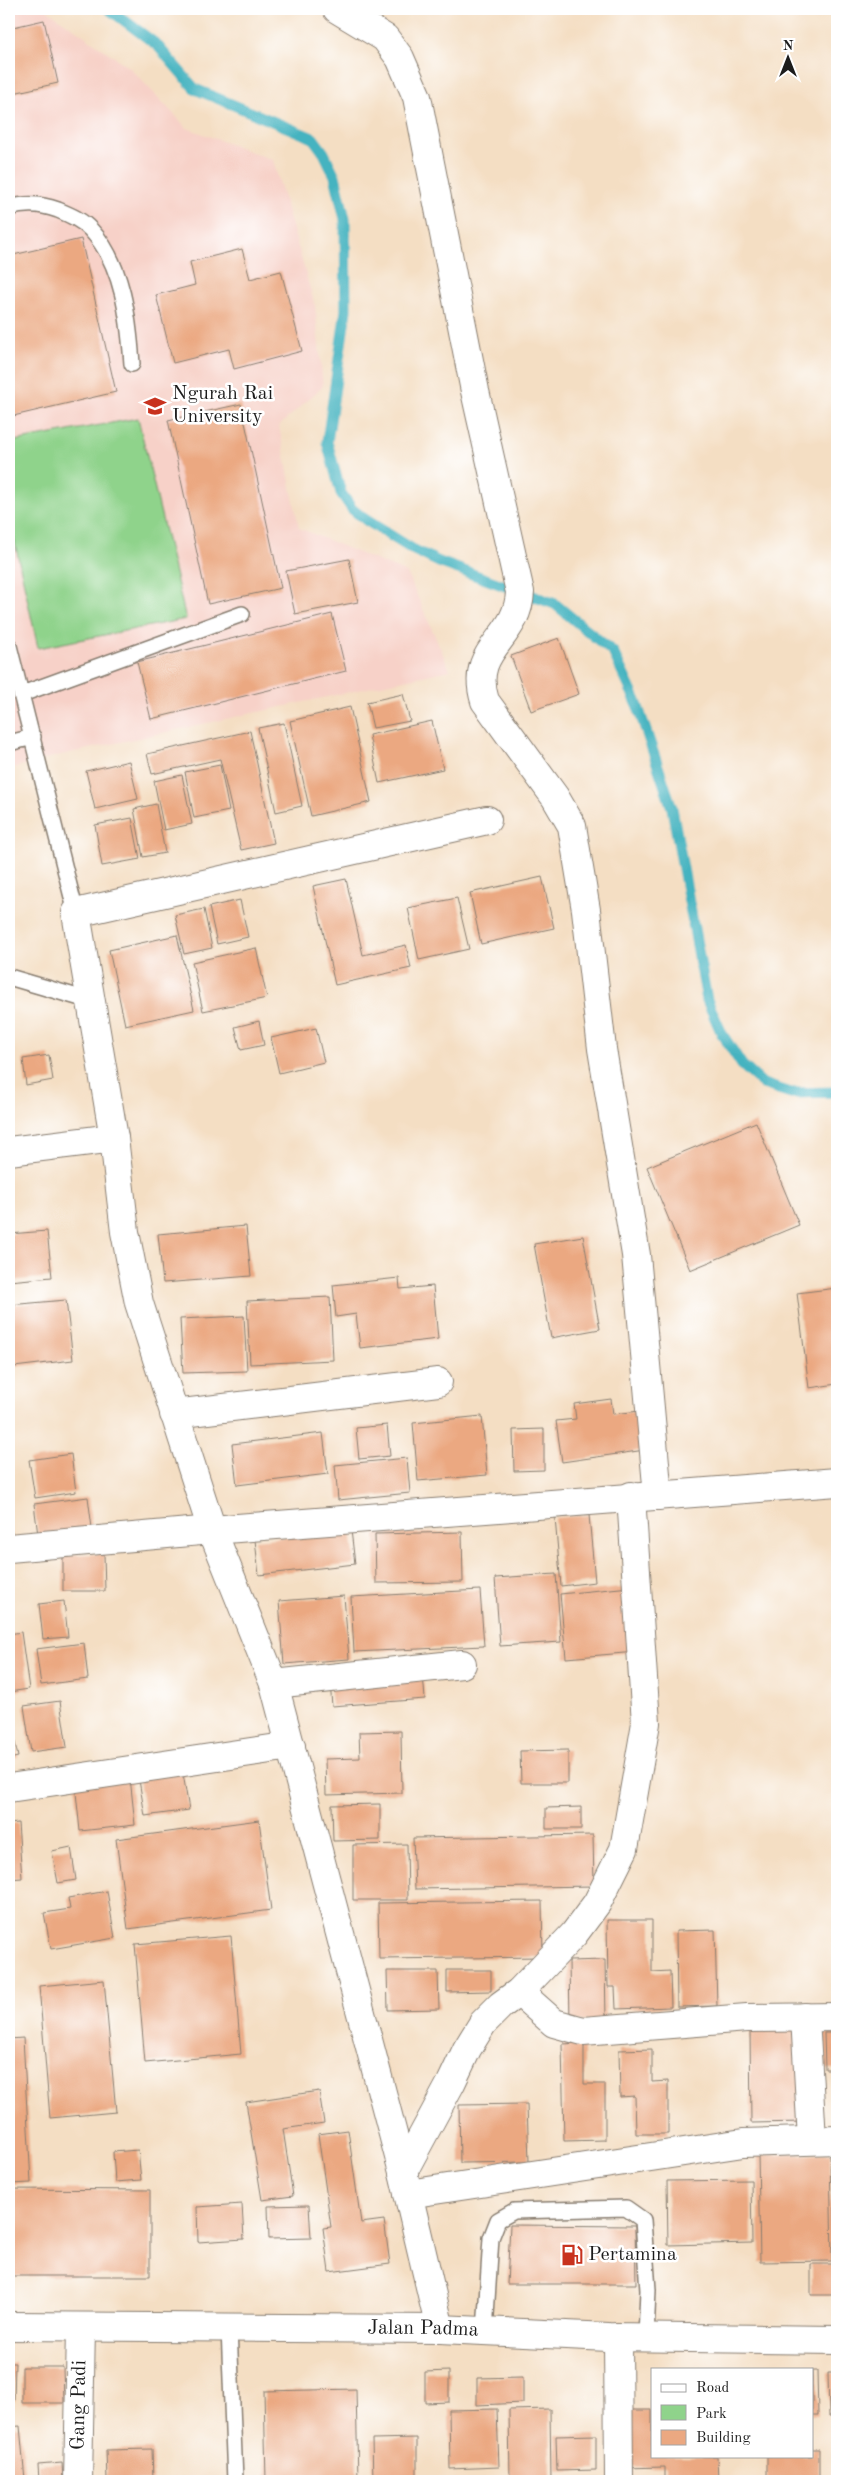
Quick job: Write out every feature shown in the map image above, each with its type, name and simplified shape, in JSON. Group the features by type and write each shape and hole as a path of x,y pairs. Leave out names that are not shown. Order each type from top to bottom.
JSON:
{"street":[{"path":"338,9 385,38 400,58 417,97 475,391 520,592 519,606 514,621 485,658 480,684 485,701 555,798 572,826 586,910 602,1049 636,1255 658,1496"},
{"path":"440,2329 406,2183 274,1684 212,1530 139,1303 125,1232 114,1138 76,913 487,820"},
{"path":"9,1151 114,1138"},
{"path":"174,1414 438,1382"},
{"path":"9,1548 632,1496 658,1496 837,1482"},
{"path":"406,2183 467,2049 483,2023 500,2005 519,1992 574,1934 591,1911 611,1877 624,1849 646,1723 632,1496"},
{"path":"274,1684 462,1664"},
{"path":"9,1788 291,1746"},
{"path":"519,1992 554,2023 583,2031 747,2018 837,2017"},
{"path":"406,2183 581,2169 680,2151 743,2143 825,2140 805,2017"},
{"name":"Jalan Padma","path":"9,2326 440,2329 618,2337 837,2340"},
{"name":"Gang Padi","path":"78,2481 81,2328"},
{"path":"618,2337 619,2481"}],"lane":[{"path":"9,208 20,204 48,206 73,216 91,230 110,259 123,301 128,318 132,364"},
{"path":"22,694 242,614"},
{"path":"9,646 76,913"},
{"path":"9,743 32,737"},
{"path":"9,977 91,1001"},
{"path":"486,2331 491,2238 498,2220 514,2211 626,2208 643,2220 648,2290 646,2337"},
{"path":"229,2328 235,2481"}],"shaded area":[{"name":"Ngurah Rai University","path":"46,9 130,68 187,128 273,160 315,306 323,386 279,426 299,528 407,573 450,670 61,755 9,769 9,11"}],"green space":[{"path":"138,418 186,619 38,648 9,516 9,442"}],"building":[{"path":"44,20 58,83 9,94 9,28"},
{"path":"81,239 116,392 9,417 9,256"},
{"path":"242,249 250,279 281,271 302,351 234,369 229,349 173,363 156,295 195,285 190,262"},
{"path":"241,404 281,588 208,604 168,420"},
{"path":"349,559 358,602 295,614 286,571"},
{"path":"332,614 346,671 151,719 137,662"},
{"path":"559,638 579,694 531,711 511,656"},
{"path":"403,694 410,721 373,728 367,702"},
{"path":"350,707 371,802 311,816 290,721"},
{"path":"432,721 443,769 379,783 369,735"},
{"path":"284,723 302,806 276,812 258,728"},
{"path":"250,731 274,843 241,850 220,759 152,774 147,754"},
{"path":"129,761 138,799 95,809 86,771"},
{"path":"220,765 229,811 194,818 185,772"},
{"path":"182,775 192,824 164,830 154,781"},
{"path":"156,804 165,853 143,857 134,809"},
{"path":"9,806 13,823 9,824"},
{"path":"132,818 140,859 102,866 95,825"},
{"path":"542,877 554,928 481,944 470,893"},
{"path":"346,879 363,955 406,945 411,968 335,985 313,886"},
{"path":"457,898 469,949 419,960 408,908"},
{"path":"240,900 248,937 217,944 209,907"},
{"path":"204,909 212,948 184,954 175,915"},
{"path":"177,935 194,1010 125,1025 109,950"},
{"path":"256,948 267,998 203,1011 192,962"},
{"path":"259,1021 264,1045 241,1050 235,1027"},
{"path":"316,1028 324,1062 279,1073 271,1038"},
{"path":"49,1055 53,1080 26,1085 23,1059"},
{"path":"756,1122 799,1225 690,1270 647,1167"},
{"path":"246,1226 251,1276 163,1283 158,1234"},
{"path":"47,1231 52,1277 9,1281 9,1234"},
{"path":"583,1236 600,1329 551,1338 534,1244"},
{"path":"399,1278 400,1289 433,1286 438,1339 360,1348 356,1314 336,1317 333,1285"},
{"path":"837,1288 837,1384 809,1388 797,1293"},
{"path":"330,1297 333,1360 250,1364 247,1301"},
{"path":"66,1300 73,1360 14,1367 9,1305"},
{"path":"244,1316 247,1371 183,1373 180,1319"},
{"path":"611,1399 613,1414 640,1411 645,1450 562,1462 556,1421 576,1419 574,1404"},
{"path":"482,1416 487,1475 418,1481 413,1423"},
{"path":"387,1425 390,1456 359,1459 356,1428"},
{"path":"544,1429 544,1470 514,1471 513,1430"},
{"path":"323,1433 328,1474 237,1485 232,1444"},
{"path":"71,1454 76,1492 35,1498 29,1460"},
{"path":"407,1458 410,1493 338,1500 335,1465"},
{"path":"88,1497 92,1528 38,1535 34,1504"},
{"path":"589,1515 595,1582 561,1586 555,1518"},
{"path":"9,1519 12,1537 9,1537"},
{"path":"351,1530 355,1564 259,1575 255,1540"},
{"path":"462,1532 463,1582 376,1583 375,1534"},
{"path":"104,1554 105,1591 63,1591 63,1555"},
{"path":"556,1574 561,1642 500,1646 495,1578"},
{"path":"630,1587 636,1652 566,1658 560,1594"},
{"path":"480,1590 484,1646 354,1652 351,1597"},
{"path":"344,1596 349,1659 284,1664 279,1601"},
{"path":"64,1601 68,1637 43,1639 39,1604"},
{"path":"21,1632 29,1689 9,1692 9,1634"},
{"path":"84,1643 88,1679 41,1685 36,1649"},
{"path":"423,1674 425,1699 332,1706 330,1682"},
{"path":"60,1701 67,1747 31,1752 24,1706"},
{"path":"9,1714 18,1757 9,1759"},
{"path":"401,1731 402,1793 326,1795 325,1759 360,1758 359,1732"},
{"path":"568,1750 568,1783 521,1783 520,1751"},
{"path":"182,1767 189,1810 145,1816 138,1774"},
{"path":"130,1777 135,1825 80,1831 75,1783"},
{"path":"380,1804 380,1840 333,1841 332,1805"},
{"path":"581,1807 581,1829 546,1829 546,1808"},
{"path":"259,1820 271,1910 128,1929 116,1839"},
{"path":"18,1823 22,1878 9,1879 9,1824"},
{"path":"593,1835 594,1886 415,1889 413,1838"},
{"path":"407,1844 408,1900 353,1900 353,1845"},
{"path":"71,1847 76,1880 58,1883 52,1851"},
{"path":"107,1891 115,1938 51,1949 44,1913 70,1909 68,1898"},
{"path":"542,1901 543,1957 379,1959 378,1903"},
{"path":"607,1920 652,1920 652,1972 670,1971 671,2007 616,2009 615,1987 608,1987"},
{"path":"715,1930 717,2006 677,2007 676,1931"},
{"path":"231,1936 241,2054 145,2063 135,1944"},
{"path":"605,1960 606,2021 570,2022 569,1961"},
{"path":"447,1970 491,1970 491,1991 447,1992"},
{"path":"387,1971 438,1971 439,2009 388,2010"},
{"path":"104,1980 116,2112 50,2118 39,1986"},
{"path":"801,2029 803,2122 751,2123 750,2031"},
{"path":"824,2033 837,2033 837,2069 825,2069"},
{"path":"23,2038 31,2183 9,2184 9,2039"},
{"path":"584,2043 584,2084 605,2084 605,2140 564,2141 562,2044"},
{"path":"652,2049 652,2082 668,2081 668,2134 636,2134 635,2096 620,2097 619,2050"},
{"path":"319,2091 324,2123 283,2129 293,2196 262,2200 246,2102"},
{"path":"527,2104 529,2162 460,2163 459,2105"},
{"path":"348,2130 361,2223 384,2220 390,2264 329,2272 323,2228 331,2227 318,2134"},
{"path":"138,2150 141,2180 115,2182 113,2152"},
{"path":"830,2154 832,2261 760,2262 758,2155"},
{"path":"751,2180 752,2243 668,2245 667,2181"},
{"path":"9,2189 150,2190 150,2276 9,2276"},
{"path":"834,2189 837,2189 837,2257 836,2257"},
{"path":"242,2204 244,2239 198,2242 197,2207"},
{"path":"309,2205 311,2238 269,2239 268,2206"},
{"name":"Pertamina","path":"510,2225 635,2226 636,2284 507,2284"},
{"path":"811,2264 837,2264 837,2295 811,2295"},
{"path":"9,2363 15,2363 14,2401 9,2401"},
{"path":"22,2367 63,2367 64,2403 22,2403"},
{"path":"449,2371 449,2402 425,2403 425,2372"},
{"path":"814,2371 817,2371 818,2415 814,2415"},
{"path":"828,2373 837,2373 837,2416 829,2416"},
{"path":"523,2377 523,2403 477,2405 477,2378"},
{"path":"356,2389 358,2481 266,2481 264,2391"},
{"path":"497,2409 499,2467 450,2469 449,2410"},
{"path":"550,2409 551,2481 510,2481 509,2410"},
{"path":"621,2410 651,2410 651,2458 717,2458 718,2481 665,2481 665,2467 623,2468"},
{"path":"20,2426 25,2481 9,2481 9,2427"},
{"path":"596,2435 596,2470 557,2471 556,2436"},
{"path":"417,2438 417,2481 373,2481 372,2439"},
{"path":"152,2449 153,2481 107,2481 106,2450"},
{"path":"814,2449 819,2449 819,2481 767,2481 767,2458 814,2458"},
{"path":"62,2463 63,2481 39,2481 38,2465"}],"waterway":[{"path":"109,9 157,45 195,89 313,138 324,153 335,176 345,219 346,310 327,442 341,493 352,509 412,549 439,562 555,604 613,652 636,701 672,808 707,1000 722,1034 742,1065 763,1084 791,1093 837,1092"}],"place":[{"name":"Ngurah Rai University","path":"155,406"},
{"name":"Pertamina","path":"572,2255"}]}
